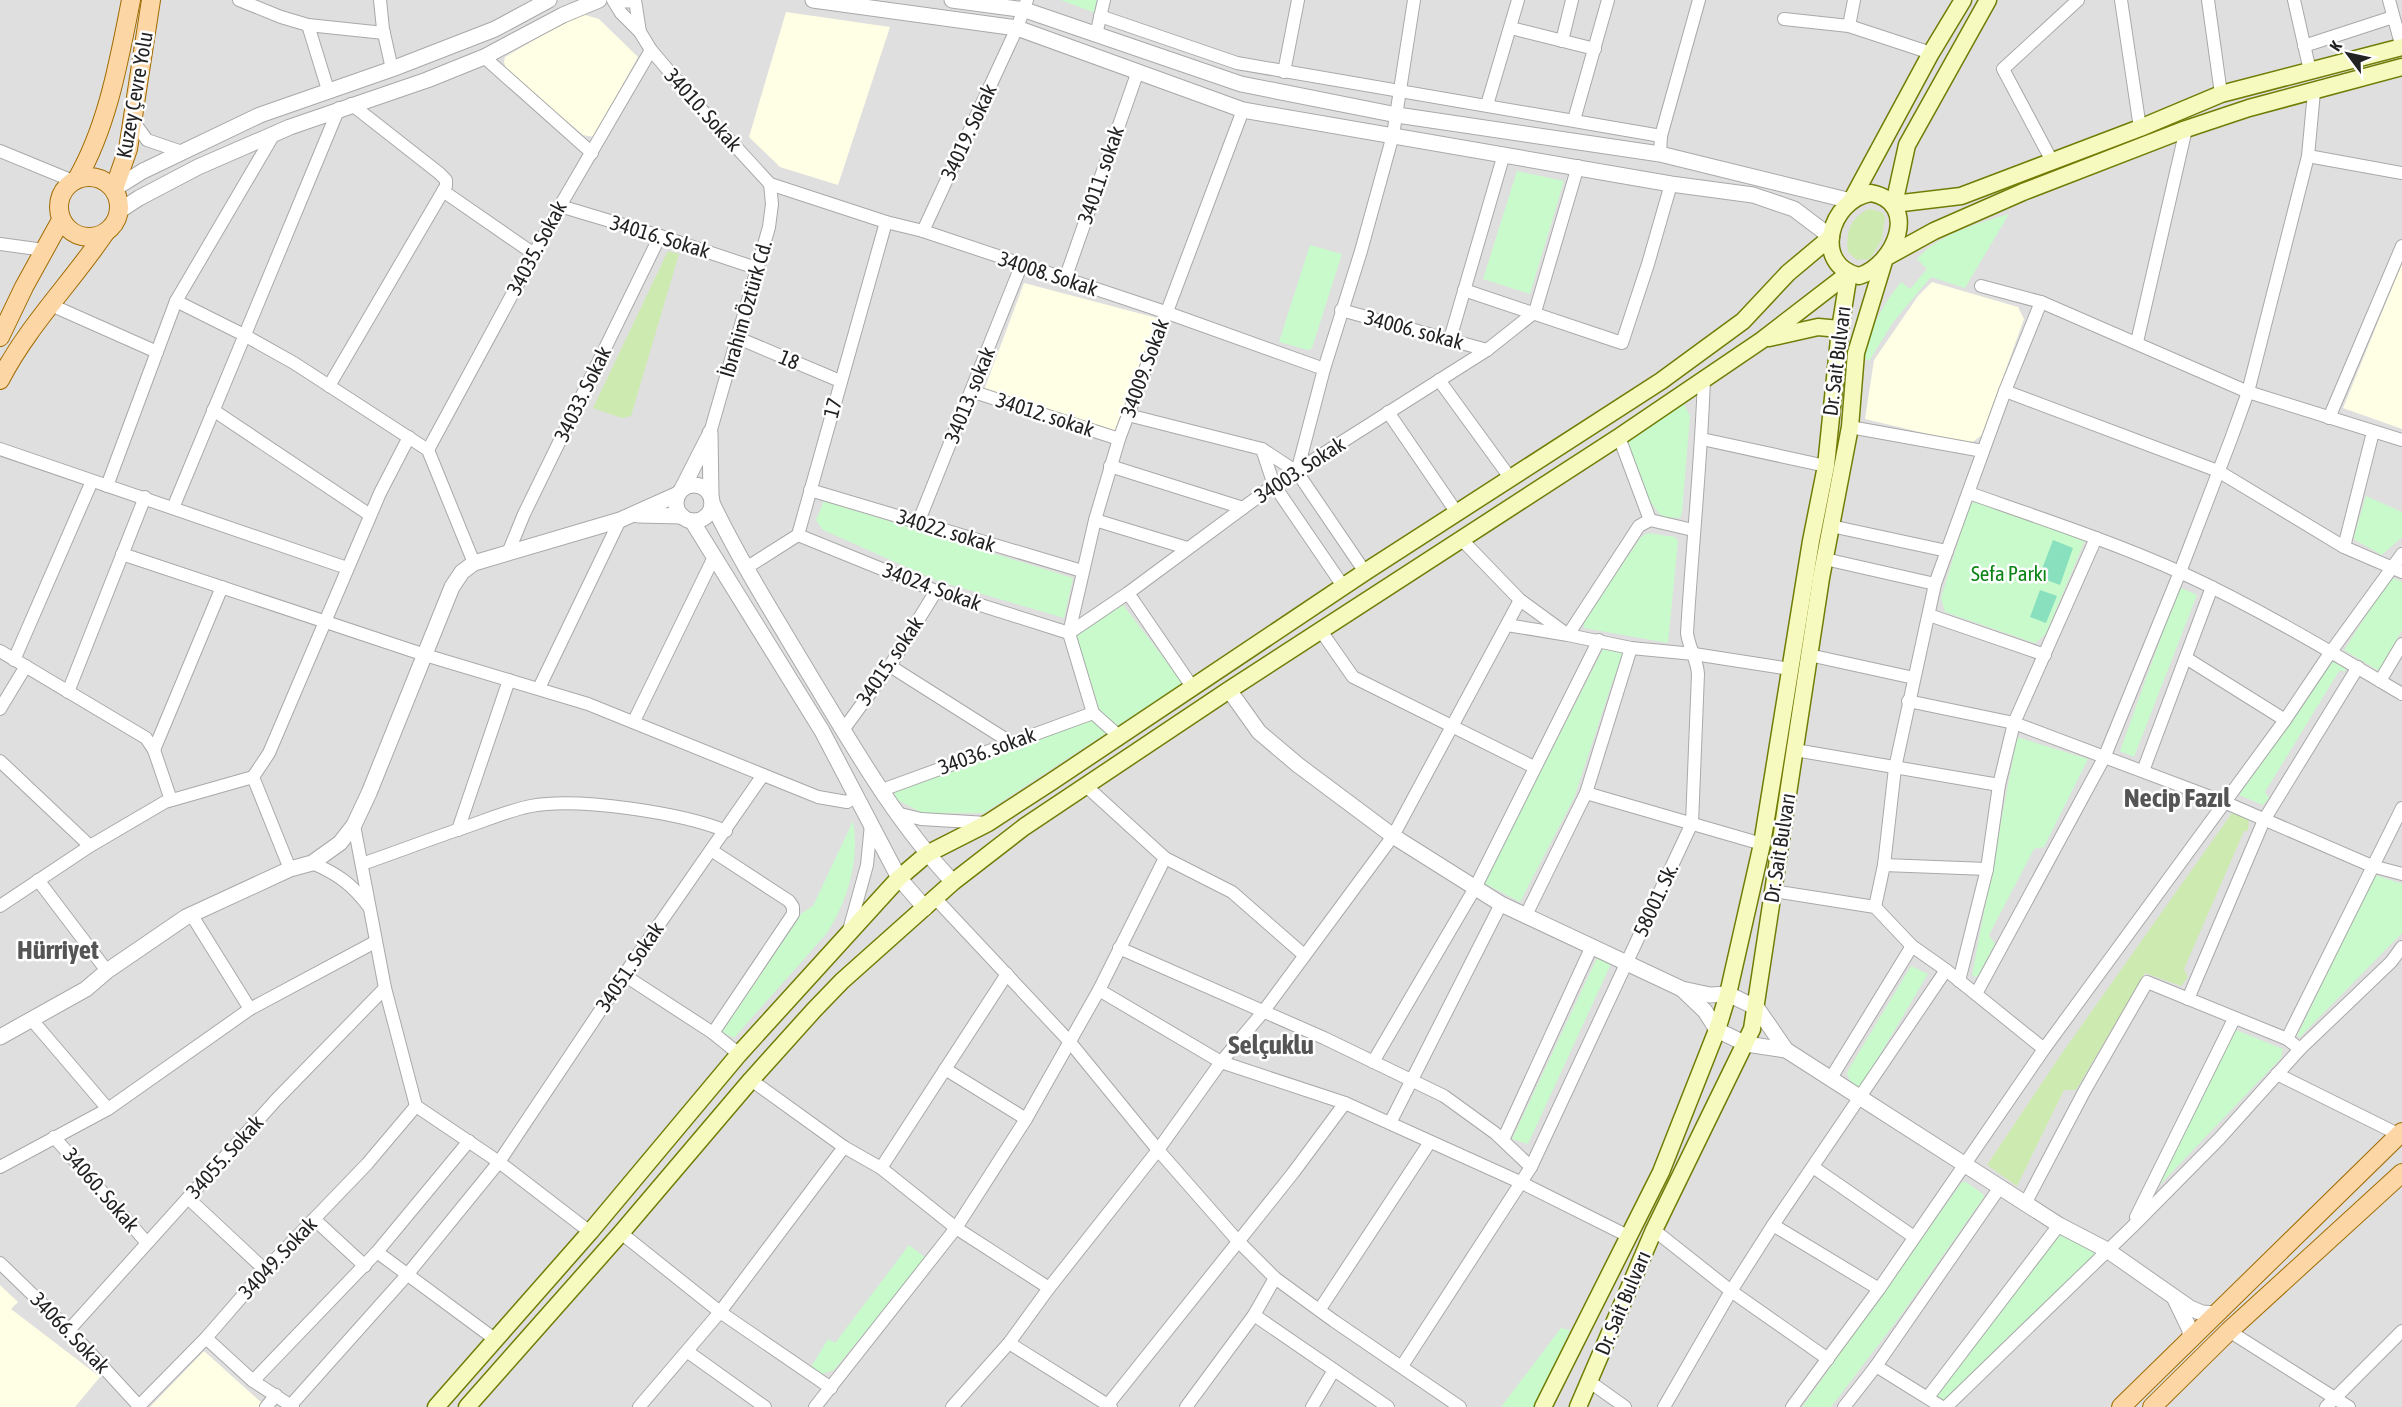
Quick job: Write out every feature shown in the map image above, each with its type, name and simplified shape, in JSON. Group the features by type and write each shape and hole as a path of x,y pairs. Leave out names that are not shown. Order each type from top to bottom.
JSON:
{"main road":[{"name":"Kuzey Çevre Yolu","path":"75,180 89,154 112,91 131,0"},
{"name":"Kuzey Çevre Yolu","path":"114,189 128,149 151,0"},
{"path":"1963,0 1851,201 1840,213 1831,237 1831,252 1836,262 1849,273 1859,276 1869,273 1885,258 1934,231 2023,192 2186,129 2249,108 2402,67"},
{"path":"1894,204 1907,145 1988,0"},
{"path":"1894,204 1961,196 2140,128 2221,94 2402,47"},
{"path":"0,380 16,350 85,264 105,233 115,224 119,211 118,198 114,189 100,179 86,177 75,180 61,197 59,210 61,220 67,228 79,236 92,238 105,233"},
{"path":"1851,201 1870,193 1881,195 1894,204 1897,210 1898,232 1885,258"},
{"path":"0,337 61,220"},
{"path":"436,1407 590,1232 739,1054 899,878 927,854 988,823 1365,572 1660,381 1743,321 1788,273 1831,237"},
{"name":"Dr. Sait Bulvarı","path":"1578,1407 1654,1230 1746,1044 1757,1008 1809,655 1850,427 1856,353 1885,258"},
{"path":"467,1407 621,1233 751,1080 842,981 953,882 1024,827 1229,690 1619,438 1762,340 1849,273"},
{"name":"Dr. Sait Bulvarı","path":"1543,1407 1661,1172 1728,994 1762,844 1810,541 1826,466 1840,329 1849,273"},
{"path":"1762,340 1818,327 1840,329"},
{"path":"2121,1407 2401,1134"},
{"path":"2152,1407 2229,1331 2402,1173"}],"street":[{"path":"239,0 280,17 308,25 384,33"},
{"path":"380,0 392,69"},
{"path":"114,189 182,152 260,115 392,69 495,28 549,0"},
{"path":"119,211 198,167 345,106 427,80 484,57 563,15 599,0"},
{"path":"629,0 614,0 621,13 640,32"},
{"path":"635,0 640,19 640,32"},
{"path":"813,0 1016,31 1138,71 1243,110 1578,166 1671,184 1753,195 1794,209 1831,237"},
{"path":"952,0 1026,5 1096,34 1241,84 1397,115 1660,154 1851,201"},
{"path":"1096,34 1104,0"},
{"path":"1284,72 1296,0"},
{"path":"1297,472 1324,369 1341,310 1362,251 1393,135 1414,0"},
{"path":"1487,105 1518,0"},
{"path":"1562,41 1572,0"},
{"path":"1574,120 1608,0"},
{"path":"1660,154 1661,136 1699,0"},
{"path":"1849,26 1854,0"},
{"path":"2052,161 2003,69 2078,0"},
{"path":"2121,0 2140,128"},
{"path":"2208,0 2221,94"},
{"path":"2294,0 2310,71"},
{"path":"2389,0 2402,47"},
{"name":"34019. Sokak","path":"923,231 1026,5"},
{"path":"1100,16 1238,63 1661,136"},
{"path":"1784,19 1849,26 1932,53"},
{"path":"2304,46 2397,23"},
{"path":"308,25 328,90"},
{"path":"1511,28 1595,50"},
{"name":"34010. Sokak","path":"640,32 651,50 702,110 770,184"},
{"name":"34035. Sokak","path":"428,450 560,206 651,50"},
{"path":"484,57 592,153"},
{"name":"34011. sokak","path":"1065,279 1138,71"},
{"path":"1976,994 2104,758 2180,572 2248,393 2308,156 2314,92"},
{"path":"329,386 443,191 446,180 440,172 345,106"},
{"path":"173,508 244,335 345,106"},
{"name":"34009. Sokak","path":"1069,633 1082,571 1110,466 1165,312 1243,110"},
{"path":"133,121 147,140 182,152"},
{"path":"2137,342 2186,129"},
{"path":"107,486 176,301 274,134"},
{"path":"0,151 75,180"},
{"path":"1450,339 1504,154"},
{"path":"2308,156 2402,173"},
{"path":"1535,312 1578,166"},
{"name":"34008. Sokak","path":"770,184 886,222 923,231 1021,266 1165,312 1324,369"},
{"name":"İbrahim Öztürk Cd.","path":"710,433 759,269 772,204 770,184"},
{"path":"1464,290 1622,343 1671,184"},
{"path":"443,191 534,254"},
{"name":"34016. Sokak","path":"560,206 759,269"},
{"name":"17","path":"798,535 886,222"},
{"name":"34033. Sokak","path":"508,553 524,514 660,236"},
{"path":"0,244 44,250"},
{"path":"2329,418 2402,246"},
{"name":"34013. sokak","path":"918,523 1021,266"},
{"path":"1981,286 2041,302 2137,342 2248,393 2402,440"},
{"path":"176,301 244,335 329,386 428,450 474,562"},
{"path":"1875,907 1884,865 1895,768 1935,584 2005,391 2041,302"},
{"path":"51,305 157,352"},
{"name":"34006. sokak","path":"1341,310 1487,350"},
{"name":"34003. Sokak","path":"1069,633 1128,593 1274,485 1487,350 1535,312"},
{"name":"18","path":"738,338 840,381"},
{"name":"58001. Sk.","path":"1402,1366 1531,1167 1692,823 1698,674 1687,633 1693,530 1702,439 1704,379"},
{"path":"1439,380 1511,479"},
{"name":"34012. sokak","path":"971,391 1119,439"},
{"path":"2005,391 2218,471 2344,547 2397,569"},
{"path":"213,410 370,515"},
{"path":"1388,412 1457,513"},
{"path":"1128,415 1262,449 1297,472 1365,572"},
{"path":"1850,427 1983,451"},
{"path":"2344,547 2373,432"},
{"path":"710,433 680,491 676,506 714,556 822,731 899,878 930,903 1006,974 1069,1041 1158,1150 1237,1240 1275,1278 1460,1407"},
{"path":"635,515 704,518 708,514 711,500 710,433"},
{"path":"0,906 90,846 171,800 253,777 269,753 370,515 409,437"},
{"path":"1619,438 1650,520"},
{"path":"1702,439 1826,466"},
{"path":"0,449 347,568"},
{"path":"1262,449 1274,485 1344,586"},
{"path":"1110,466 1243,508"},
{"path":"15,660 92,481"},
{"path":"0,1037 86,988 191,914 290,869 312,863 340,843 354,825 369,793 452,587 462,572 474,562 635,515 687,486 699,485 704,488 746,568 843,730 896,813 927,854 953,882"},
{"name":"34022. sokak","path":"810,490 1082,571"},
{"path":"1969,493 2096,538 2180,572 2212,587 2358,667 2402,694"},
{"path":"68,692 145,497"},
{"path":"539,688 620,520"},
{"path":"1095,520 1188,548"},
{"path":"1568,634 1639,526 1650,520 1693,530"},
{"path":"1831,526 1947,551"},
{"path":"746,568 798,535"},
{"name":"34024. Sokak","path":"798,535 936,591 1069,633"},
{"path":"1959,981 1987,868 1999,785 2014,723 2096,538"},
{"path":"1462,540 1520,600 1568,634"},
{"path":"122,554 425,655 539,688 634,721 819,796 847,802 858,796"},
{"path":"1792,1407 1880,1289 2044,1049 2285,720 2330,653 2397,569 2402,554"},
{"path":"634,721 714,556"},
{"path":"1825,559 1935,584"},
{"path":"154,750 222,587"},
{"path":"2143,771 2212,587"},
{"name":"34015. sokak","path":"843,730 890,666 936,591"},
{"path":"1128,593 1192,688"},
{"path":"952,1407 1009,1342 1158,1150 1221,1062 1263,1012 1393,836 1520,600"},
{"path":"1929,615 2045,656"},
{"path":"1507,625 1568,634 1631,648 1694,654 1790,669"},
{"path":"1321,631 1353,676 1534,767"},
{"path":"1069,633 1093,713 1120,737"},
{"path":"1373,1062 1475,888 1599,640"},
{"path":"2380,681 2402,644"},
{"path":"1526,915 1586,793 1631,648"},
{"path":"0,651 146,738 154,750 171,800"},
{"path":"1809,655 1914,678"},
{"path":"2186,658 2285,720"},
{"path":"0,709 26,666"},
{"path":"890,666 1010,742"},
{"path":"2188,999 2264,820 2358,667"},
{"path":"458,830 509,680"},
{"path":"1229,690 1259,732 1298,765 1393,836 1475,888 1501,904 1682,989 1710,995 1728,994 1757,1008 1786,1050 2059,1225 2107,1250 2173,1297 2202,1313 2217,1314"},
{"path":"1908,701 2014,723 2224,802 2372,866 2402,874"},
{"name":"34036. sokak","path":"882,790 1093,713"},
{"path":"1795,750 1999,785"},
{"path":"0,761 90,846"},
{"name":"34051. Sokak","path":"292,1406 407,1275 499,1162 624,975 763,775"},
{"path":"253,777 290,869"},
{"path":"1086,786 1165,858 1232,892 1304,955"},
{"path":"1586,793 1762,844"},
{"path":"362,864 502,814 555,803 622,808 668,815 704,822 726,831"},
{"path":"2288,1039 2402,808"},
{"path":"896,813 921,819 988,823"},
{"path":"848,933 867,865 872,823"},
{"path":"354,825 384,988 416,1106 470,1141 590,1232"},
{"path":"711,850 789,901 793,907 793,914 713,1033"},
{"path":"815,1407 956,1227 1026,1119 1098,990 1165,858"},
{"path":"312,863 332,871 356,888 371,910"},
{"path":"1884,865 1987,868"},
{"path":"38,880 107,971"},
{"path":"1773,891 1875,907 1912,946 1946,970 2044,1049"},
{"path":"1390,1123 1501,904"},
{"path":"191,914 250,1009"},
{"path":"0,1167 108,1109 250,1009 375,942"},
{"path":"1503,1140 1592,946"},
{"path":"1830,1078 1912,946"},
{"path":"1876,1366 1944,1407 2132,1227 2219,1139 2300,1049 2391,962 2402,947"},
{"path":"1119,948 1444,1096 1503,1140 1531,1167"},
{"path":"1664,1407 1731,1291 1773,1225 1946,970"},
{"path":"881,1168 1006,974"},
{"path":"624,975 713,1033 739,1054"},
{"path":"2026,1202 2145,984 2151,982 2234,1019 2288,1039 2300,1049"},
{"name":"34055. Sokak","path":"69,1330 276,1100 384,988"},
{"path":"1682,989 1705,1011 1716,1030 1746,1044 1786,1050"},
{"path":"1098,990 1221,1062 1345,1103 1522,1183 1630,1237"},
{"path":"2132,1227 2234,1019"},
{"path":"32,1020 108,1109"},
{"path":"945,1069 1026,1119"},
{"path":"2277,1074 2401,1134"},
{"path":"751,1080 844,1148 881,1168 956,1227 1049,1288"},
{"path":"1009,1342 1108,1406 1237,1240 1293,1173 1345,1103"},
{"name":"34049. Sokak","path":"138,1406 206,1338 265,1270 367,1164 416,1106"},
{"name":"34060. Sokak","path":"54,1137 147,1243"},
{"path":"253,1381 365,1266 470,1141"},
{"path":"1320,1309 1430,1142"},
{"path":"639,1407 720,1312 844,1148"},
{"path":"1813,1167 1914,1237"},
{"path":"1844,1407 1876,1366 2000,1187"},
{"path":"188,1198 265,1270"},
{"path":"314,1219 365,1266"},
{"path":"1773,1225 1880,1289"},
{"path":"1928,1397 2059,1225"},
{"path":"1654,1230 1731,1291 1828,1359"},
{"path":"621,1233 720,1312 831,1388"},
{"path":"377,1252 496,1340"},
{"name":"34066. Sokak","path":"0,1263 69,1330 138,1406"},
{"path":"1186,1407 1254,1315 1275,1278"},
{"path":"2173,1297 2190,1330 2190,1341"},
{"path":"1254,1315 1388,1407"},
{"path":"2229,1331 2349,1407"},
{"path":"2326,1407 2402,1331"},
{"path":"206,1338 253,1381 292,1406"},
{"path":"688,1352 765,1407"},
{"path":"1312,1407 1334,1370"},
{"path":"1590,1382 1624,1407"},
{"path":"266,1407 276,1395"}],"shaded area":[{"path":"0,0 2402,0 2402,1407 0,1407"},
{"path":"786,12 890,27 838,185 780,167 749,137"},
{"path":"585,15 599,19 638,57 594,137 583,135 507,71 504,62 505,57 574,17"},
{"path":"2402,263 2402,429 2343,408"},
{"path":"1932,282 2018,307 2024,319 1982,435 1970,444 1865,419 1874,360 1918,296"},
{"path":"1024,283 1157,318 1115,431 984,390"},
{"path":"0,1285 18,1302 11,1309 100,1377 75,1407 0,1407"},
{"path":"204,1351 263,1404 261,1407 150,1407"}],"green space":[{"path":"1061,0 1101,0 1098,14"},
{"path":"1517,171 1564,181 1530,294 1483,279"},
{"path":"1869,209 1882,212 1885,217 1882,239 1870,259 1857,260 1848,252 1847,238 1854,221"},
{"path":"2009,214 1965,288 1931,277 1894,321 1869,361 1864,358 1882,309 1894,291 1901,282 1910,289 1927,269 1917,259 1926,250 1948,236"},
{"path":"1310,245 1342,254 1312,348 1308,350 1279,342"},
{"path":"668,251 679,254 631,416 622,418 593,408"},
{"path":"1682,400 1690,416 1682,512 1680,518 1662,517 1649,500 1624,442"},
{"path":"2366,496 2402,512 2402,537 2382,555 2355,540 2354,536"},
{"path":"824,501 1073,578 1064,618 938,581 823,530 816,520"},
{"name":"Sefa Parkı","path":"1974,502 2085,540 2046,634 2035,643 1945,612 1941,598 1969,506"},
{"path":"1648,533 1675,537 1678,541 1668,643 1584,628 1583,622 1641,537"},
{"path":"2053,540 2073,548 2060,585 2039,577"},
{"path":"2391,577 2402,582 2402,630 2379,671 2344,650"},
{"path":"2179,587 2197,595 2134,757 2120,751"},
{"path":"2040,590 2057,596 2046,623 2030,617"},
{"path":"1123,605 1183,683 984,813 922,813 896,799 894,791 1092,713 1069,633"},
{"path":"1603,649 1624,654 1612,683 1574,798 1520,902 1484,883"},
{"path":"2332,661 2347,666 2345,671 2339,671 2265,792 2269,798 2263,805 2239,795"},
{"path":"2017,737 2088,759 2044,847 2034,849 1989,935 1995,944 1978,976 1975,977 1972,975"},
{"path":"2232,813 2249,819 2248,831 2244,831 2184,969 2188,977 2181,986 2145,973 2076,1090 2064,1090 2017,1186 1987,1165 2060,1056"},
{"path":"853,821 855,850 850,879 841,907 827,933 734,1038 722,1032 802,913 813,906"},
{"path":"2375,875 2402,884 2402,933 2300,1037 2297,1036"},
{"path":"1597,958 1611,964 1528,1144 1512,1139"},
{"path":"1911,966 1928,974 1860,1088 1857,1087 1851,1082 1847,1072"},
{"path":"2236,1030 2283,1049 2281,1058 2151,1194"},
{"path":"1962,1182 1966,1182 1984,1197 1901,1315 1831,1407 1802,1407"},
{"path":"2059,1225 2107,1250 1946,1407 1928,1397"},
{"path":"909,1245 926,1258 834,1370 822,1374 811,1367 828,1339 835,1343"},
{"path":"1561,1328 1570,1330 1536,1407 1501,1407"}],"district":[{"name":"Necip Fazıl","path":"2177,798"},
{"name":"Hürriyet","path":"58,950"},
{"name":"Selçuklu","path":"1271,1045"}]}
